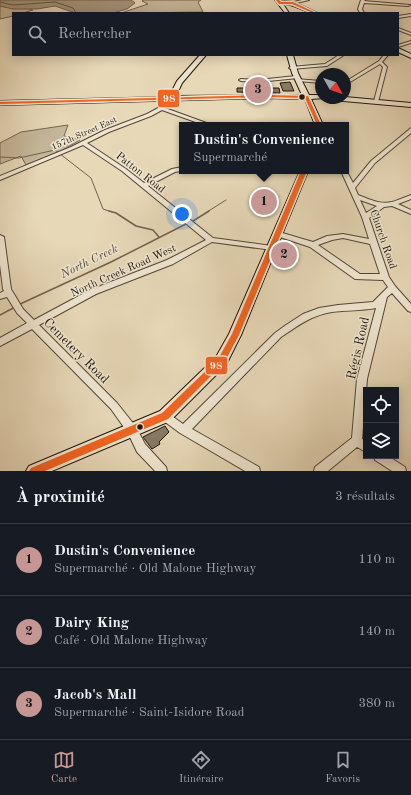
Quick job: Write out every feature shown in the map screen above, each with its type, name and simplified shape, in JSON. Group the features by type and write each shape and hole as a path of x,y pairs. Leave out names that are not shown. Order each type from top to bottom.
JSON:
{"street":[{"path":"278,2 307,0"},
{"path":"405,0 411,10"},
{"path":"291,1 313,12"},
{"path":"361,12 363,1 408,5"},
{"path":"278,2 286,12"},
{"path":"399,17 411,15"},
{"path":"399,29 411,34"},
{"path":"399,46 411,42"},
{"path":"399,50 411,56"},
{"path":"172,98 179,82 202,56"},
{"path":"290,56 291,68 319,122"},
{"path":"291,68 326,65 340,56"},
{"path":"351,80 380,62 385,56"},
{"path":"376,101 385,67 380,62"},
{"path":"241,80 258,81 297,78 315,81"},
{"path":"0,104 172,98 266,96 315,97"},
{"name":"157th Street East","path":"0,178 162,108 172,98"},
{"path":"351,99 411,105"},
{"path":"162,108 201,122"},
{"path":"352,188 372,162 411,130"},
{"name":"Patton Road","path":"84,143 104,155 211,240"},
{"path":"143,186 174,170 179,169"},
{"path":"34,471 165,416 221,361 235,335 279,234 303,174"},
{"name":"Church Road","path":"344,174 365,217 385,277 392,288 411,309"},
{"path":"356,196 381,206"},
{"path":"365,217 381,206 393,204 411,197"},
{"path":"393,204 411,212"},
{"path":"279,234 313,245 358,277 385,277"},
{"path":"313,245 331,236 341,235 373,242"},
{"path":"211,240 272,248"},
{"name":"North Creek Road West","path":"0,342 93,292 170,262 211,240"},
{"name":"Cemetery Road","path":"1,242 4,295 32,325 114,406 132,430 141,448 162,471"},
{"path":"184,430 278,335 300,320 324,310 375,305 392,288"},
{"name":"Régis Road","path":"362,444 362,379 383,296"},
{"path":"165,416 184,430 255,471"},
{"path":"319,471 362,444"},
{"path":"383,459 401,471"}],"shaded area":[{"path":"201,0 198,2 203,12 124,12 148,4 142,1"},
{"path":"0,6 33,10 26,12 12,12 12,16 0,19"},
{"path":"68,125 64,136 80,140 61,151 26,165 21,156 0,164 0,143 21,132"}],"water":[{"path":"0,0 131,0 135,3 127,9 116,12 72,12 55,6 37,9 13,9 0,6"}],"building":[{"path":"290,82 294,91 283,91 280,83"},
{"path":"237,88 279,88 280,93 237,92"},
{"path":"255,198 275,202 272,206 253,202"},
{"path":"165,426 169,432 159,442 160,444 152,449 143,437"}],"waterway":[{"path":"0,157 19,158 55,150 91,178 103,209 109,211"},
{"name":"North Creek","path":"207,212 226,200"},
{"path":"109,211 116,213 136,226 153,230 159,237"},
{"name":"North Creek","path":"193,221 209,211"},
{"name":"North Creek","path":"18,305 111,262 186,224"},
{"name":"North Creek","path":"0,315 15,307"}],"transit line":[{"name":"98","path":"277,0 280,3 292,3 313,12"},
{"name":"98","path":"0,103 266,96 307,97 318,122"},
{"name":"98","path":"34,471 165,416 221,361 235,335 303,174"}],"place":[{"name":"Jacob's Mall","path":"258,90"},
{"name":"Dustin's Convenience","path":"264,202"},
{"name":"Dairy King","path":"284,255"}]}
